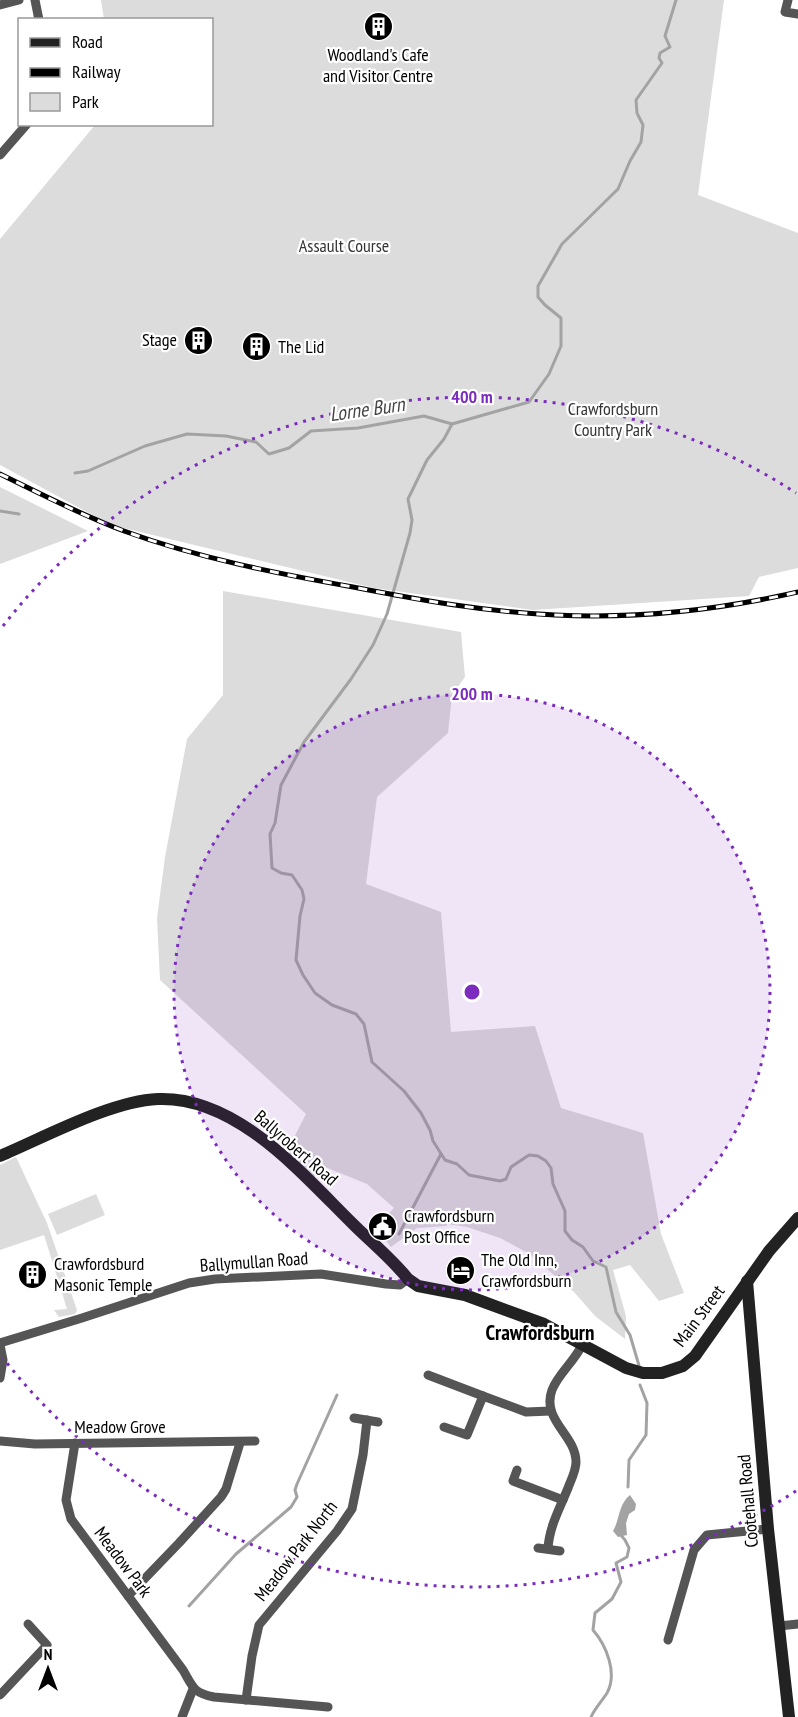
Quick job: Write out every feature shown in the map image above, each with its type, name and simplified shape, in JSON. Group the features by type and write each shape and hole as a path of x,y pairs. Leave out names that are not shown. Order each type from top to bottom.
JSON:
{"main road":[{"name":"Ballyrobert Road","path":"0,1156 103,1112 135,1102 159,1099 181,1101 212,1109 267,1142 408,1279"},
{"name":"Main Street","path":"408,1279 418,1286 465,1295 491,1303 544,1324 634,1371 653,1374 676,1369 695,1356 747,1281 784,1232 798,1218"},
{"name":"Cootehall Road","path":"747,1281 768,1529 789,1717"}],"street":[{"path":"0,5 19,0"},
{"path":"35,0 39,18"},
{"path":"788,0 785,12 798,14"},
{"path":"0,155 25,126"},
{"name":"Ballymullan Road","path":"0,1344 189,1283 215,1279 321,1274 400,1285 408,1279"},
{"path":"0,1344 3,1360 0,1378"},
{"path":"560,1551 543,1549 576,1462 573,1448 556,1424 551,1411 551,1394 555,1383 575,1359 582,1344"},
{"path":"428,1375 526,1412 551,1411"},
{"path":"444,1427 471,1437 483,1396"},
{"path":"354,1418 378,1422"},
{"name":"Meadow Park North","path":"246,1700 252,1656 260,1626 337,1531 352,1509 363,1455 367,1420"},
{"name":"Meadow Grove","path":"0,1441 35,1444 255,1441"},
{"name":"Meadow Park","path":"75,1443 66,1500 68,1513 183,1670 193,1689"},
{"path":"128,1596 221,1497 226,1489 240,1443"},
{"path":"509,1491 517,1470"},
{"path":"513,1481 563,1500"},
{"path":"668,1640 694,1550 707,1535 768,1529"},
{"path":"0,1695 47,1645 28,1624"},
{"path":"779,1626 798,1624"},
{"path":"182,1717 193,1689 202,1695 328,1707"}],"green space":[{"name":"Crawfordsburn Country Park","path":"101,0 724,0 698,195 798,233 798,568 759,577 749,596 533,610 374,588 111,525 0,465 0,239 94,126 213,126 213,18 104,18"},
{"path":"0,487 88,531 0,564"},
{"path":"223,591 461,632 465,677 452,695 448,733 377,797 366,884 441,912 451,1032 535,1026 561,1108 643,1133 661,1234 684,1293 659,1301 630,1265 613,1270 626,1316 625,1339 595,1316 574,1292 528,1253 500,1238 467,1227 447,1224 447,1226 417,1228 391,1247 387,1242 392,1221 387,1215 394,1208 367,1184 325,1167 314,1177 287,1151 306,1114 160,980 157,918 165,857 187,739 223,695"},
{"path":"16,1157 47,1223 77,1310 75,1314 59,1317 54,1310 67,1309 44,1235 0,1250 0,1165"},
{"path":"96,1194 105,1215 57,1235 48,1214"}],"shaded area":[{"path":"630,1495 636,1504 635,1510 629,1514 626,1523 627,1535 618,1537 613,1531 623,1503"}],"waterway":[{"name":"Lorne Burn","path":"75,473 88,471 145,446 187,434 226,436 256,442 269,454 289,448 311,431 358,428 424,416 452,424 529,402 549,374 561,346 561,318 538,297 538,286 562,244 618,189 641,142 643,125 637,113 636,100 662,63 659,58 660,53 670,47 665,36 676,0"},
{"path":"452,424 444,439 427,460 408,499 412,520 410,533 387,614 373,645 304,742 281,785 275,823 270,834 272,868 292,875 302,890 304,899 296,960 303,975 315,993 332,1005 356,1014 364,1024 372,1062 404,1091 421,1113 433,1141 445,1160 457,1164 469,1175 500,1181 506,1179 511,1167 529,1155 538,1156 546,1161 551,1168 553,1184 565,1211 565,1231 572,1240 583,1247 593,1261 606,1267 616,1312 630,1335 640,1369"},
{"name":"Lorne Burn","path":"0,511 19,514"},
{"path":"399,1234 441,1154"},
{"path":"628,1487 629,1460 646,1435 647,1403 640,1385"},
{"path":"189,1606 236,1554 291,1507 297,1497 295,1490 297,1484 337,1395"},
{"path":"591,1717 610,1685 609,1660 602,1643 593,1630 595,1613 612,1599 621,1582 616,1563 627,1557 629,1548 619,1533"}],"railway":[{"path":"0,474 108,525 152,541 237,564 453,605 529,613 616,616 708,608 798,592"}],"place":[{"name":"Woodland's Cafe and Visitor Centre","path":"378,26"},
{"name":"Stage","path":"198,340"},
{"name":"The Lid","path":"257,347"},
{"name":"Crawfordsburn Post Office","path":"383,1226"},
{"name":"The Old Inn, Crawfordsburn","path":"460,1270"},
{"name":"Crawfordsburd Masonic Temple","path":"33,1274"}],"district":[{"name":"Crawfordsburn","path":"540,1333"}],"park label":[{"name":"Assault Course","path":"344,246"}]}
